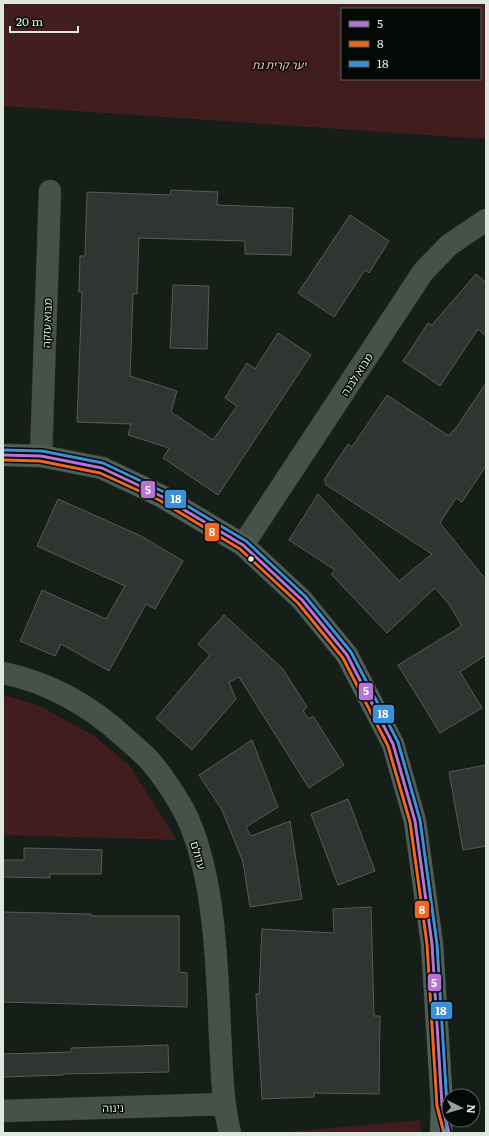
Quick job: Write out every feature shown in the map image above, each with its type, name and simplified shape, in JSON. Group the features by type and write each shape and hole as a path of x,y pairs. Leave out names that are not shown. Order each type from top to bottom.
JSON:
{"street":[{"name":"מבוא עזקה","path":"41,456 50,191"},
{"name":"מבוא לבנה","path":"244,545 423,272 449,245 486,220"},
{"path":"3,455 41,456 102,468 161,496 244,545 302,600 347,655 393,744 415,821 431,936 441,1090"},
{"name":"עדולם","path":"3,673 17,676 65,694 110,724 151,762 183,810 200,853 208,892 216,960 224,1104 230,1133"},
{"name":"נינוה","path":"3,1111 224,1104"}],"green space":[{"name":"יער קרית גת","path":"3,3 486,3 486,139 3,106"},
{"path":"3,695 38,705 94,736 129,765 177,840 3,835"},
{"path":"420,1120 421,1133 275,1133"}],"building":[{"path":"171,190 218,192 217,205 293,208 291,255 245,254 245,241 139,238 137,294 133,294 130,376 177,391 171,412 213,440 237,406 225,398 247,363 255,369 278,333 311,355 218,495 163,458 169,448 128,435 131,424 77,422 82,292 79,292 80,256 85,256 87,192 170,195"},
{"path":"350,215 389,241 369,273 365,270 334,317 298,293"},
{"path":"476,274 486,283 486,336 478,329 440,386 403,361 428,323 432,325"},
{"path":"173,285 209,286 207,349 170,348"},
{"path":"486,383 486,466 462,502 456,498 440,523 486,580 486,655 460,672 482,708 440,733 398,665 462,626 449,604 435,588 387,633 331,574 335,570 289,540 318,494 399,581 432,554 325,484 326,482 324,480 348,444 352,447 387,395 449,436 453,430 454,431"},
{"path":"58,499 141,536 183,561 155,609 146,604 109,671 61,644 55,656 20,641 42,590 106,619 125,586 37,546"},
{"path":"224,615 283,669 307,707 303,711 309,719 313,716 344,765 309,788 239,677 229,682 236,699 192,750 156,718 210,655 198,644"},
{"path":"252,740 278,807 246,827 251,836 290,821 302,899 250,907 243,862 222,810 199,775"},
{"path":"486,765 486,846 463,850 449,772"},
{"path":"348,799 375,871 338,885 311,814"},
{"path":"24,848 102,850 101,874 50,874 50,878 3,877 3,860 24,860"},
{"path":"371,907 374,1016 380,1016 379,1094 314,1093 314,1097 262,1099 256,994 259,994 262,929 334,933 333,909"},
{"path":"3,912 91,914 91,916 179,916 179,972 187,973 187,1007 3,1002"},
{"path":"168,1045 169,1072 3,1077 3,1054 71,1052 71,1048"}],"transit line":[{"name":"18","path":"3,450 42,451 103,463 164,492 246,541 305,596 351,652 398,742 420,820 437,944 447,1105 446,1133"},
{"name":"5","path":"3,455 41,456 102,468 161,496 243,545 302,600 347,655 393,744 415,821 432,944 442,1105 449,1133"},
{"name":"8","path":"3,460 40,461 100,473 159,500 240,549 298,603 343,658 388,746 410,822 427,944 437,1106 444,1133"}]}
